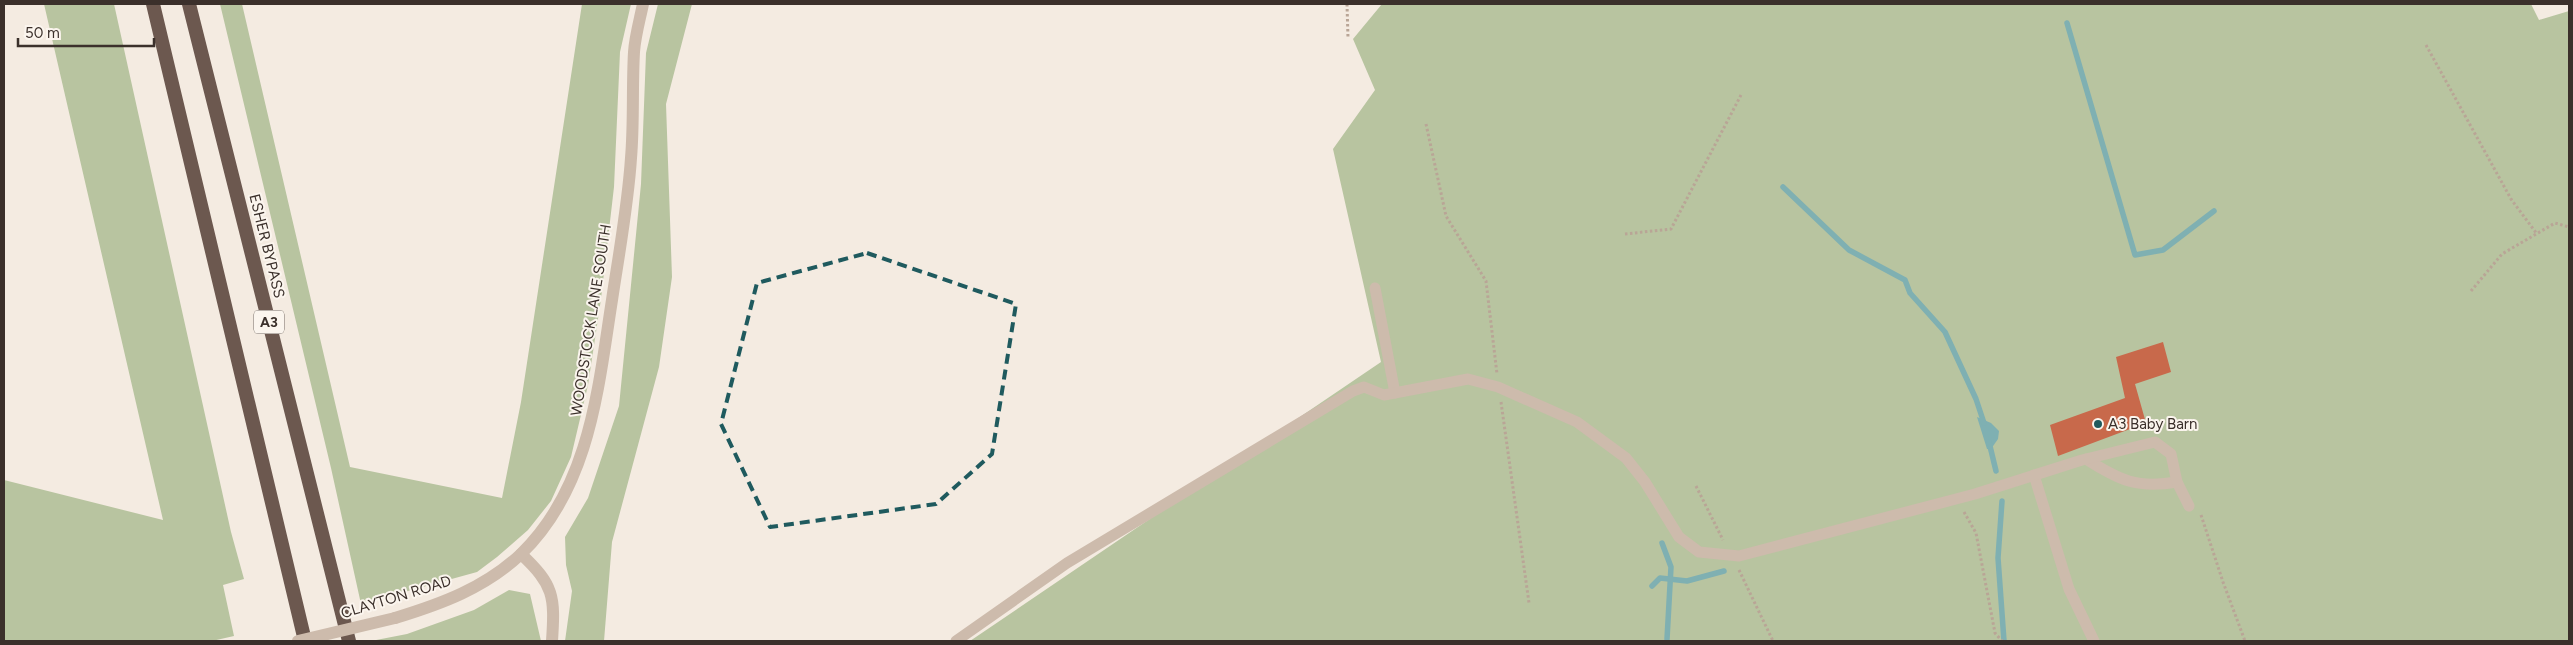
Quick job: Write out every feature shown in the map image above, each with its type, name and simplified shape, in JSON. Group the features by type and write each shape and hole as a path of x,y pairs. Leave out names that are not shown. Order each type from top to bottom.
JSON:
{"highway":[{"name":"A3","path":"153,4 305,641"},
{"name":"ESHER BYPASS","path":"189,4 349,641"}],"street":[{"name":"WOODSTOCK LANE SOUTH","path":"521,554 543,530 568,488 586,444 597,401 631,158 634,50 643,4"},
{"name":"CLAYTON ROAD","path":"298,641 395,618 447,601 472,590 521,554"},
{"path":"521,554 538,570 549,586 553,599 552,641"}],"lane":[{"path":"1375,288 1395,393"},
{"path":"956,641 1067,563 1353,391 1364,387 1384,395 1468,379 1498,387 1576,422 1626,458 1645,482 1679,537 1699,552 1739,556 1956,498 2086,459 2155,442 2171,454 2177,482 2189,506"},
{"path":"2086,459 2111,475 2132,484 2158,485 2177,482"},
{"path":"2034,475 2069,589 2094,641"}],"path":[{"path":"1346,4 1348,38"},
{"path":"2426,45 2511,199 2537,234"},
{"path":"1625,234 1671,229 1741,95"},
{"path":"1426,124 1446,216 1486,282 1498,387 1528,603"},
{"path":"2471,291 2502,254 2555,223 2568,224 2569,227"},
{"path":"1956,498 1976,533 1996,633 2002,641"},
{"path":"2189,506 2200,512 2223,582 2246,641"}],"highlighted area":[{"path":"867,253 1016,304 992,454 936,504 770,527 721,424 757,283"}],"green space":[{"path":"44,4 114,4 231,532 244,579 223,585 234,636 212,641 4,641 4,480 163,520"},
{"path":"220,4 242,4 350,467 502,498 521,402 582,4 631,4 620,52 614,187 601,299 588,385 571,457 551,501 528,530 477,572 361,604 331,468"},
{"path":"658,4 692,4 666,104 672,277 659,367 612,542 604,641 565,641 572,591 566,565 565,537 588,498 619,406 641,184 646,53"},
{"path":"1382,4 2531,4 2539,20 2569,11 2569,641 970,641 1381,362 1333,149 1375,90 1353,39"},
{"path":"509,590 530,594 541,641 371,641 407,634 474,610"}],"water":[{"path":"1977,417 1991,423 1999,431 1998,439 1991,449 1987,449"}],"building":[{"name":"A3 Baby Barn","path":"2163,342 2171,372 2135,384 2146,423 2058,456 2050,425 2125,398 2116,357"}],"waterway":[{"path":"2067,23 2135,255 2163,250 2214,211"},
{"path":"1783,187 1849,250 1905,280 1910,293 1945,332 1976,399 1984,423"},
{"path":"1989,442 1996,471"},
{"path":"2002,501 1998,558 2004,641"},
{"path":"1662,543 1671,567 1667,639"},
{"path":"1652,586 1660,578 1687,581 1724,571"}],"place":[{"name":"A3 Baby Barn","path":"2098,424"}]}
